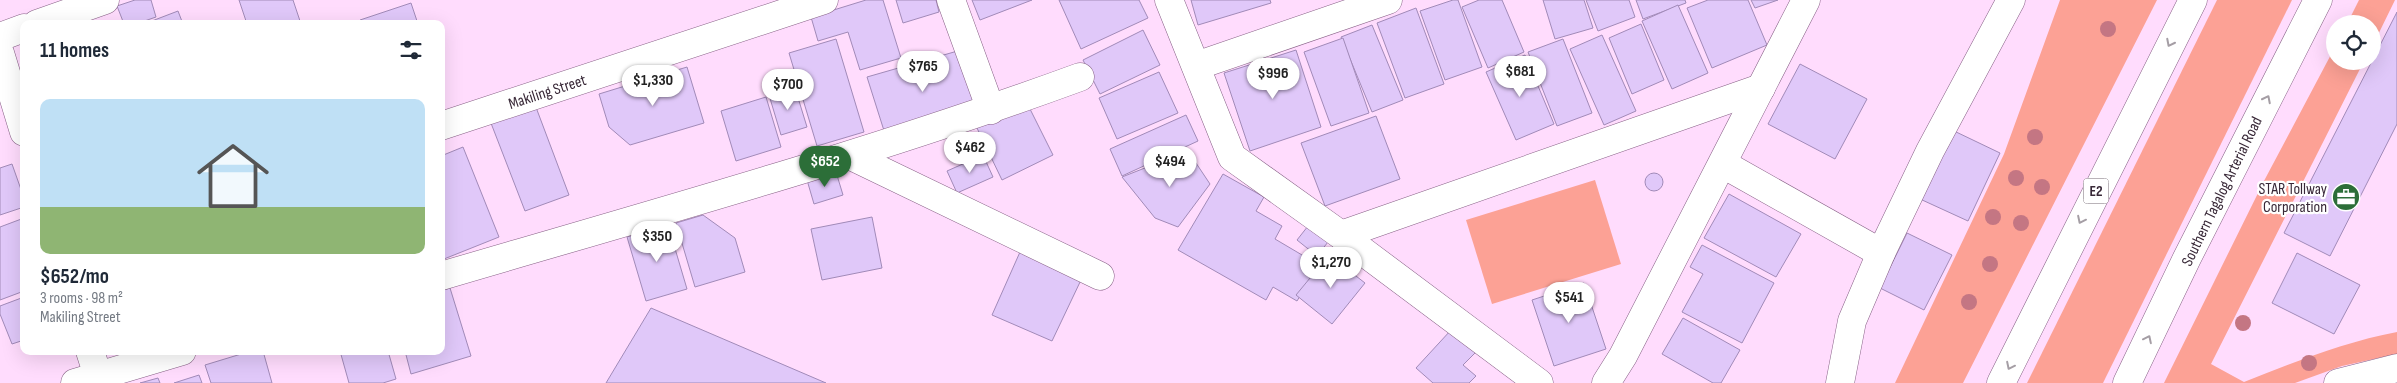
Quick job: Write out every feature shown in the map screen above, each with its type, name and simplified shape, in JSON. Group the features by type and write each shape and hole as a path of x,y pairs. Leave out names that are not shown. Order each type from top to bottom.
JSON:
{"main road":[{"path":"48,20 104,0"},
{"name":"Makiling Street","path":"445,125 824,0"},
{"path":"951,0 991,110"},
{"path":"1169,0 1232,156 1342,235 1539,383"},
{"path":"1196,66 1388,0"},
{"path":"1606,383 1623,356 1806,0"},
{"path":"1840,383 1852,321 1881,253 1930,151 2011,0"},
{"name":"E2","path":"2001,383 2192,0"},
{"name":"Southern Tagalog Arterial Road","path":"2127,383 2209,214 2318,0"},
{"path":"0,37 20,30"},
{"path":"0,53 20,119"},
{"path":"445,275 851,156 991,110 1080,77"},
{"path":"1342,235 1761,88"},
{"path":"851,156 1100,276"},
{"path":"1723,164 1881,253"},
{"path":"88,370 162,355"},
{"path":"2338,383 2397,368"}],"shaded area":[{"path":"2060,0 2157,0 1963,383 1895,383 2004,154"},
{"path":"2217,0 2292,0 2103,383 2027,383"},
{"path":"2359,0 2395,0 2381,29 2381,15 2352,15"},
{"path":"2326,64 2326,70 2359,70 2211,364 2244,382 2339,347 2397,332 2397,354 2342,366 2295,383 2164,383 2265,179"},
{"path":"1595,180 1621,264 1492,304 1466,220"}],"building":[{"path":"135,0 151,0 156,17 147,20 122,20 117,6"},
{"path":"239,0 293,0 300,20 246,20"},
{"path":"866,0 883,0 901,58 860,70 848,32 818,41 811,17"},
{"path":"896,0 936,0 939,12 903,23"},
{"path":"972,0 1032,0 980,20"},
{"path":"1059,0 1139,0 1148,18 1081,49"},
{"path":"1191,0 1270,0 1271,3 1198,25"},
{"path":"1458,0 1482,67 1445,80 1420,11"},
{"path":"1479,0 1502,0 1524,52 1488,68 1462,7"},
{"path":"1543,0 1584,0 1593,28 1555,39"},
{"path":"1586,0 1629,0 1635,17 1598,31"},
{"path":"1636,0 1685,0 1686,3 1643,19"},
{"path":"1708,0 1748,0 1767,45 1712,68 1687,8"},
{"path":"1751,0 1778,0 1755,8"},
{"path":"411,3 417,20 360,20"},
{"path":"1678,5 1708,73 1672,89 1642,21"},
{"path":"1416,8 1444,84 1405,98 1377,23"},
{"path":"178,11 181,20 154,20"},
{"path":"2397,12 2397,124 2330,256 2284,233 2367,70 2381,70 2381,43"},
{"path":"1641,24 1664,80 1632,94 1609,38"},
{"path":"1372,25 1403,100 1372,112 1341,37"},
{"path":"1143,30 1160,65 1100,94 1083,60"},
{"path":"1602,35 1636,111 1604,125 1570,49"},
{"path":"1343,38 1369,113 1331,126 1304,52"},
{"path":"836,39 864,132 817,146 789,53"},
{"path":"1563,39 1592,113 1557,126 1528,52"},
{"path":"961,50 979,109 886,137 867,77"},
{"path":"1296,50 1321,127 1250,151 1224,73"},
{"path":"1525,55 1554,124 1516,140 1486,72"},
{"path":"1800,64 1867,99 1835,159 1768,124"},
{"path":"687,67 704,123 630,145 609,127 599,94"},
{"path":"1159,72 1178,113 1117,139 1099,98"},
{"path":"795,88 807,127 781,135 769,95"},
{"path":"766,97 781,147 736,161 721,111"},
{"path":"1026,101 1053,155 1002,180 976,126"},
{"path":"534,102 569,195 525,211 489,118"},
{"path":"1186,115 1198,141 1122,176 1110,149"},
{"path":"1376,116 1400,179 1325,206 1301,143"},
{"path":"1952,130 2000,153 1968,221 1920,199"},
{"path":"463,147 499,237 445,259 445,154"},
{"path":"1188,151 1210,184 1178,227 1155,218 1122,177"},
{"path":"983,155 993,177 957,193 947,171"},
{"path":"12,164 20,187 20,208 0,215 0,168"},
{"path":"836,172 843,195 814,204 807,180"},
{"path":"1654,173 1660,176 1663,182 1660,188 1654,191 1648,188 1645,182 1648,176"},
{"path":"1223,174 1264,197 1256,211 1282,226 1275,239 1319,265 1297,301 1273,287 1266,300 1178,250"},
{"path":"1729,194 1801,234 1776,277 1704,238"},
{"path":"703,215 735,238 745,272 695,287 676,223"},
{"path":"872,217 882,268 822,280 811,229"},
{"path":"20,220 20,292 0,300 0,227"},
{"path":"668,225 687,289 646,301 627,237"},
{"path":"1308,226 1328,242 1317,256 1297,240"},
{"path":"1907,233 1952,255 1924,310 1880,288"},
{"path":"1702,245 1774,283 1742,343 1682,312 1703,274 1690,267"},
{"path":"1020,252 1081,280 1052,341 992,315"},
{"path":"2297,253 2360,285 2334,334 2272,303"},
{"path":"1329,255 1365,283 1332,324 1296,295"},
{"path":"1584,283 1606,349 1554,366 1532,300"},
{"path":"450,288 471,356 411,374 406,355 445,355 445,290"},
{"path":"20,298 20,341 12,344 0,314 0,306"},
{"path":"651,308 826,383 606,383"},
{"path":"1683,318 1740,350 1721,383 1713,383 1662,354"},
{"path":"1451,330 1476,352 1463,365 1476,376 1469,383 1433,383 1416,368"},
{"path":"238,355 264,355 272,383 211,383 205,365"},
{"path":"341,355 389,355 396,379 383,383 349,383"},
{"path":"199,375 202,383 174,383"},
{"path":"158,378 160,383 140,383"}],"place":[{"name":"STAR Tollway Corporation","path":"2346,197"}]}
